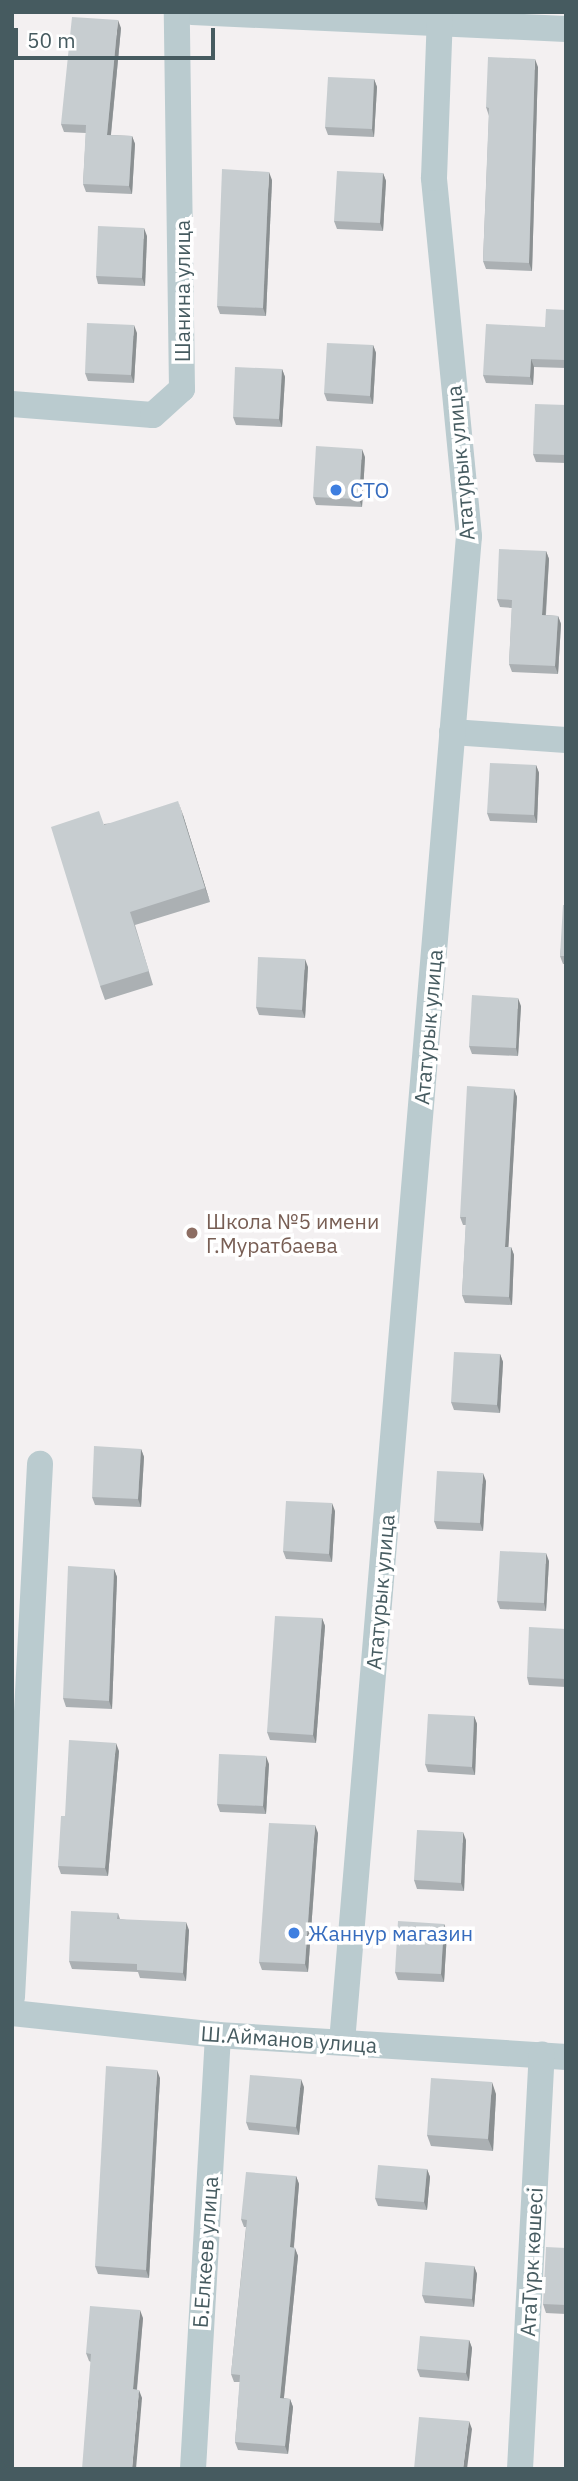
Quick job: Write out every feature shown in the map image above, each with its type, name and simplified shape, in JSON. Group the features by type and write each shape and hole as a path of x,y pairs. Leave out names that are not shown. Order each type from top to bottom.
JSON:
{"street":[{"name":"Шанина улица","path":"12,404 153,415 181,389 177,12"},
{"path":"192,12 440,17 566,29"},
{"name":"Ататурык улица","path":"342,2042 469,536 434,178 440,17"},
{"path":"453,732 566,740"},
{"path":"12,1997 40,1464"},
{"name":"Ш.Айманов улица","path":"12,2012 218,2035 554,2056"},
{"name":"Б.Елкеев улица","path":"193,2469 218,2035"},
{"name":"АтаТүрк көшесі","path":"520,2469 554,2056"}],"building":[{"path":"72,17 118,20 107,135 132,136 129,186 83,184 86,125 61,124"},
{"path":"488,57 535,59 529,263 483,261 489,108 486,107"},
{"path":"328,77 374,79 372,129 325,127"},
{"path":"222,169 269,172 263,308 217,306"},
{"path":"337,171 383,173 380,223 334,221"},
{"path":"98,226 144,228 142,278 96,276"},
{"path":"546,309 566,310 566,360 531,359 530,377 483,375 486,324 545,327"},
{"path":"87,323 134,325 131,375 85,373"},
{"path":"327,343 373,345 370,396 324,393"},
{"path":"235,367 282,369 279,419 233,417"},
{"path":"535,404 566,405 566,455 533,454"},
{"path":"316,446 362,449 359,499 313,497"},
{"path":"499,549 546,551 542,615 558,616 555,666 509,664 512,600 497,599"},
{"path":"490,763 536,765 534,815 487,813"},
{"path":"178,801 205,888 130,912 149,971 100,986 51,827 99,811 104,825"},
{"path":"563,905 566,905 566,956 560,956"},
{"path":"258,957 305,959 302,1010 256,1007"},
{"path":"472,995 518,998 516,1048 469,1046"},
{"path":"467,1086 514,1089 505,1247 511,1247 509,1297 462,1295 466,1217 460,1217"},
{"path":"454,1352 500,1354 497,1405 451,1402"},
{"path":"94,1446 141,1449 138,1499 92,1497"},
{"path":"437,1471 483,1473 480,1523 434,1521"},
{"path":"286,1501 332,1503 329,1554 283,1551"},
{"path":"500,1551 546,1553 544,1603 497,1601"},
{"path":"68,1566 114,1569 109,1701 63,1698"},
{"path":"275,1616 322,1618 313,1735 267,1732"},
{"path":"529,1627 566,1629 566,1679 527,1677"},
{"path":"428,1714 474,1716 472,1767 425,1764"},
{"path":"69,1740 116,1743 105,1868 58,1866 61,1816 65,1816"},
{"path":"219,1754 266,1756 263,1806 217,1804"},
{"path":"269,1823 315,1825 305,1964 259,1962"},
{"path":"417,1830 463,1832 461,1883 414,1880"},
{"path":"71,1911 118,1913 117,1919 186,1922 183,1973 137,1970 137,1964 69,1961"},
{"path":"398,1921 444,1924 441,1974 395,1972"},
{"path":"106,2066 157,2070 146,2270 95,2266"},
{"path":"250,2075 301,2079 296,2127 246,2122"},
{"path":"431,2078 492,2082 488,2139 427,2135"},
{"path":"378,2165 427,2169 424,2202 375,2198"},
{"path":"246,2172 296,2176 290,2247 295,2248 280,2398 290,2399 285,2446 235,2442 240,2375 231,2374 247,2220 241,2219"},
{"path":"546,2247 566,2248 566,2305 543,2304"},
{"path":"425,2262 474,2266 472,2299 422,2295"},
{"path":"90,2306 140,2310 133,2389 139,2390 132,2469 82,2469 91,2354 86,2353"},
{"path":"420,2336 469,2340 466,2373 417,2369"},
{"path":"419,2417 469,2421 463,2469 414,2469"}],"place":[{"name":"СТО","path":"336,490"},
{"name":"Школа №5 имени Г.Муратбаева","path":"192,1233"},
{"name":"Жаннур магазин","path":"294,1933"}]}
